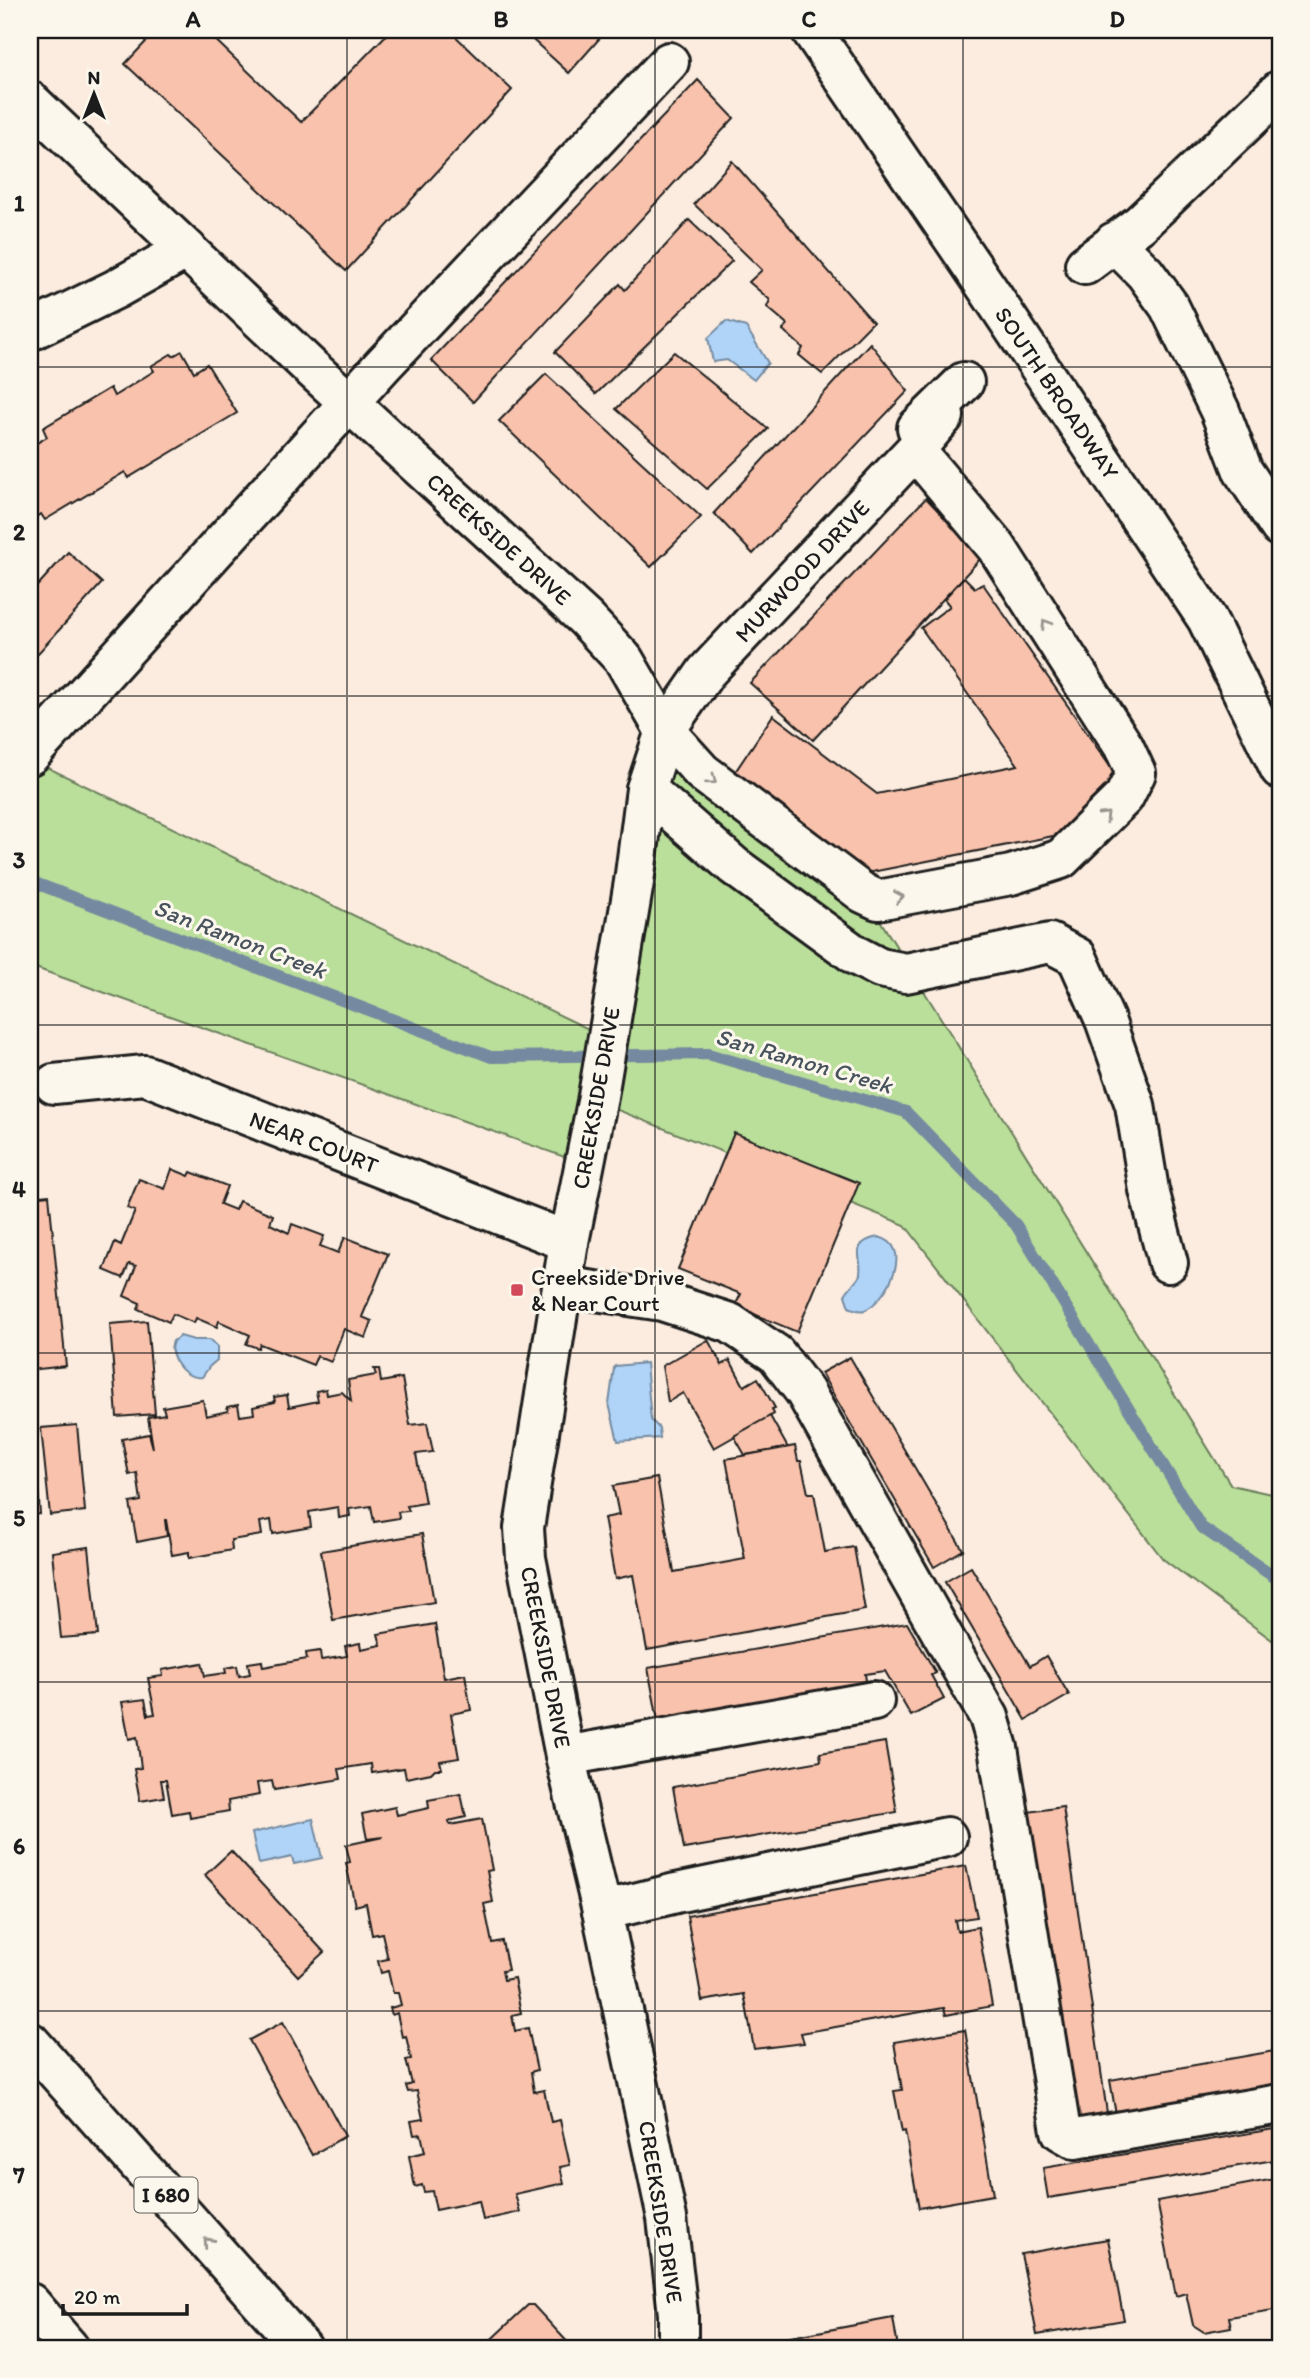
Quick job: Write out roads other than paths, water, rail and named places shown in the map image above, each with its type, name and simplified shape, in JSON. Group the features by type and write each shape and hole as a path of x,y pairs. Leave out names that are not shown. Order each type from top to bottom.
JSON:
{"main road":[{"name":"SOUTH BROADWAY","path":"811,30 1207,619 1280,769"},
{"path":"30,755 382,366 669,62"},
{"path":"1280,90 1139,224 1099,254 1145,273 1169,306 1220,411 1243,471 1280,527"},
{"name":"CREEKSIDE DRIVE","path":"30,101 350,403 586,619 624,660 665,731 646,789 634,882 597,1102 569,1242 524,1528 526,1558 565,1756 602,1912 667,2218 678,2314 678,2348"},
{"path":"30,331 116,289 187,249"},
{"path":"689,663 899,445 964,383"},
{"name":"MURWOOD DRIVE","path":"665,731 706,672 944,416"},
{"path":"665,731 702,772 863,893 878,900 1012,876 1061,859 1124,797 1136,773 1124,747 997,548 915,450"},
{"path":"646,789 734,866 857,956 880,968 906,973 1050,943 1077,957 1105,1020 1135,1105 1149,1190 1168,1263"},
{"name":"NEAR COURT","path":"54,1084 145,1075 569,1242"},
{"path":"562,1286 662,1301 730,1323 776,1354 805,1392 989,1717 1000,1761 1062,2131 1075,2139 1280,2104"},
{"path":"565,1756 873,1701"},
{"path":"602,1912 676,1893 947,1837"},
{"name":"I 680","path":"30,2042 302,2348"},
{"path":"30,2303 69,2348"}],"water":[{"path":"726,321 746,327 768,363 754,380 727,360 713,362 708,338"},
{"path":"878,1237 889,1242 895,1250 894,1273 882,1296 865,1310 857,1310 849,1307 845,1295 859,1277 859,1249 868,1240"},
{"path":"180,1336 194,1340 210,1340 217,1346 217,1360 202,1377 186,1373 175,1359 171,1348 173,1341"},
{"path":"646,1363 651,1420 659,1428 660,1438 618,1441 609,1404 614,1368"},
{"path":"313,1819 322,1858 294,1864 292,1857 259,1864 252,1833"}],"waterway":[{"name":"San Ramon Creek","path":"30,881 491,1057 708,1054 906,1112 1016,1225 1201,1527 1280,1581"}],"place":[{"name":"Creekside Drive & Near Court","path":"517,1290"}]}
